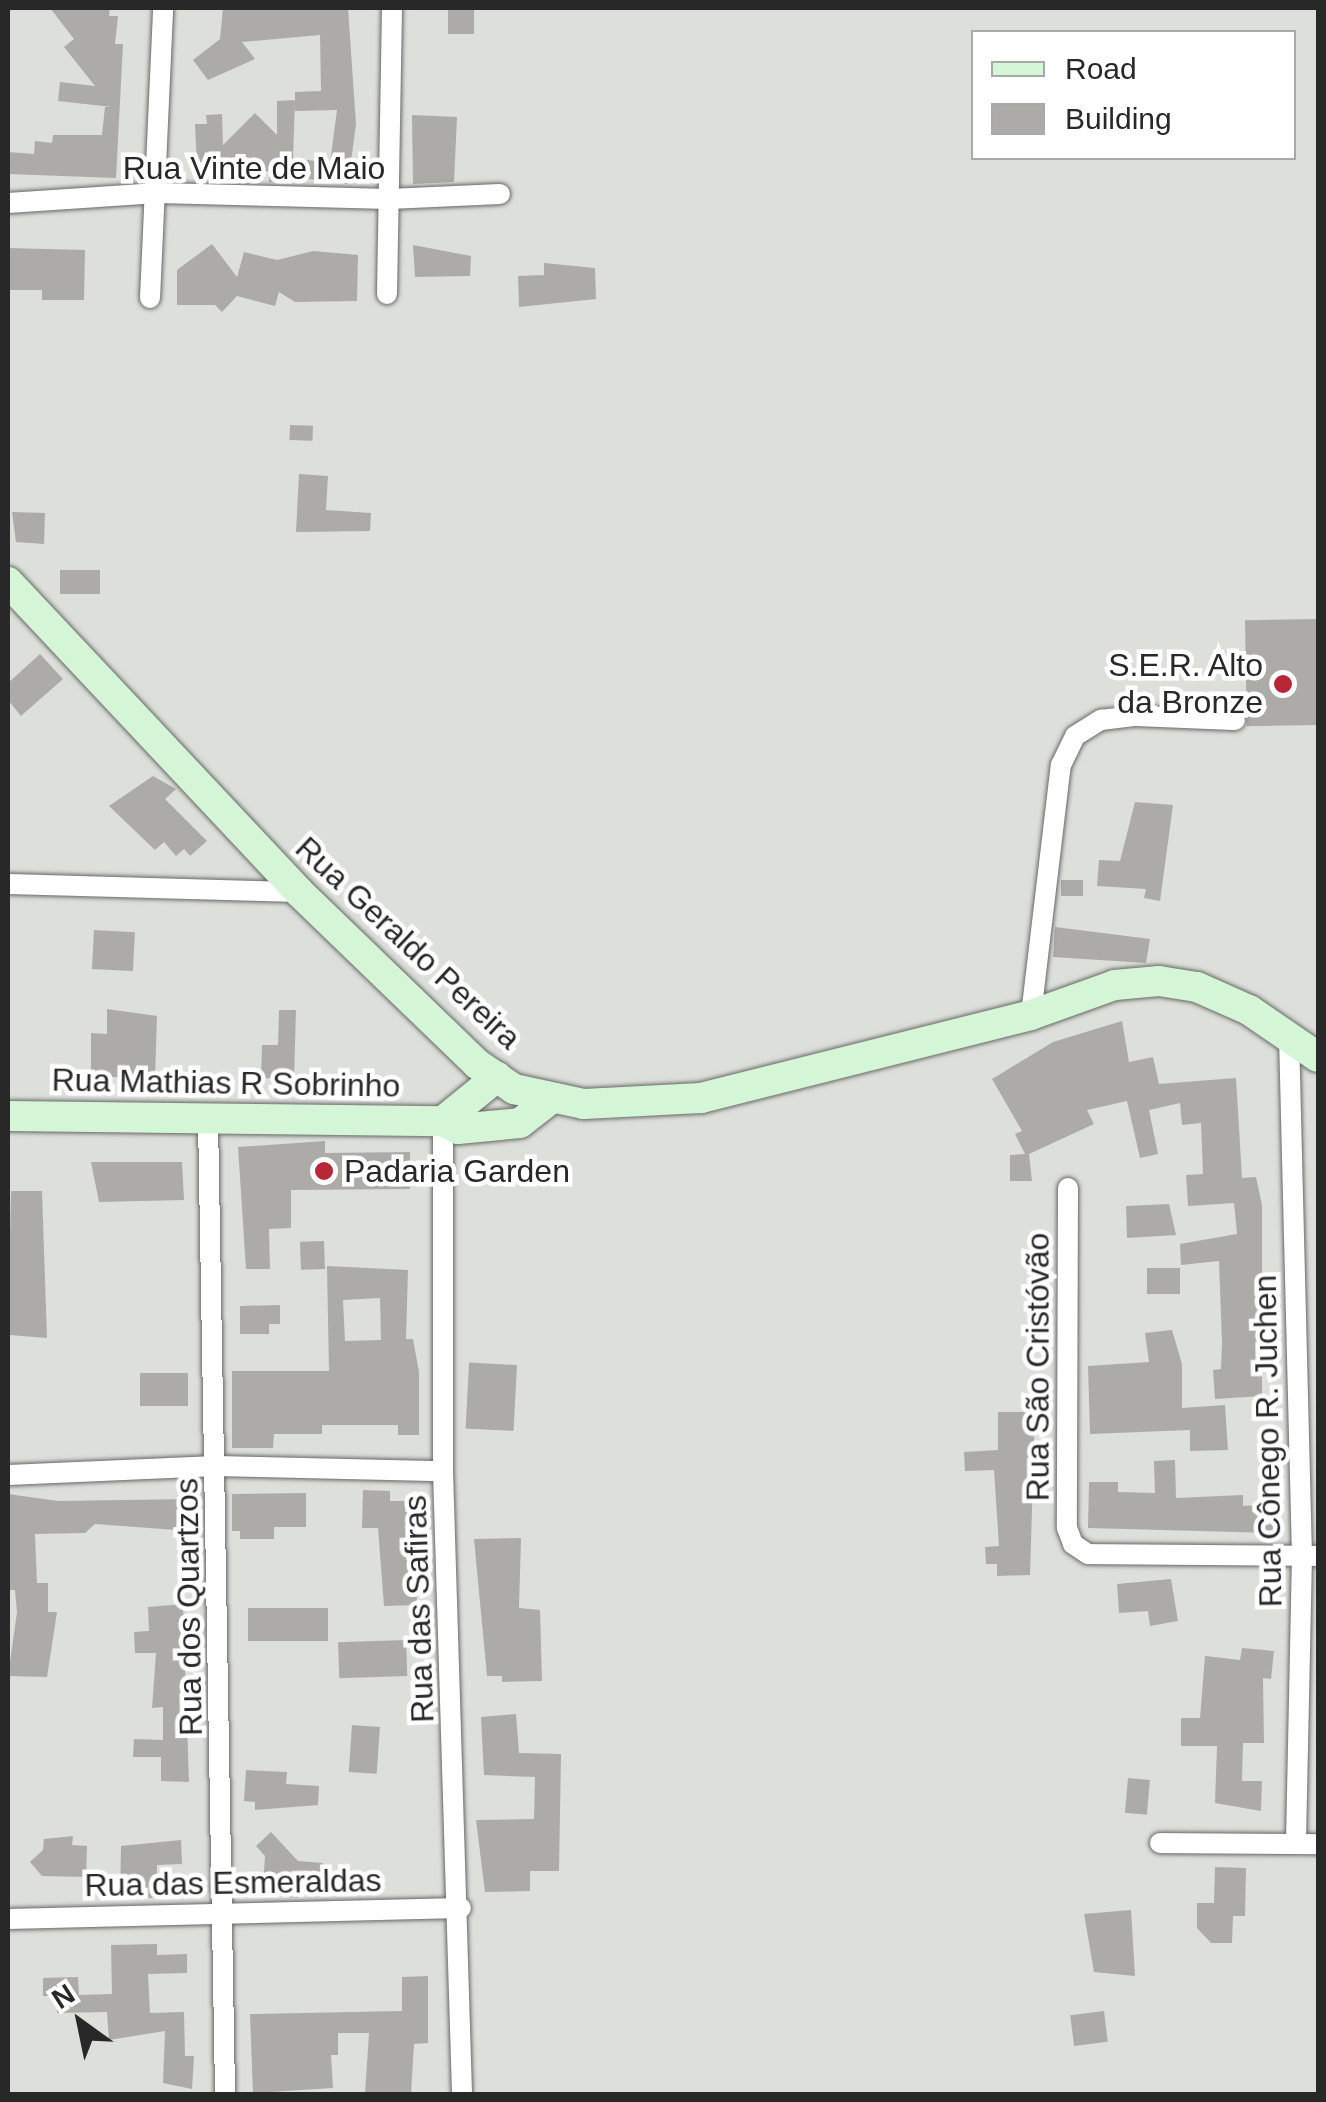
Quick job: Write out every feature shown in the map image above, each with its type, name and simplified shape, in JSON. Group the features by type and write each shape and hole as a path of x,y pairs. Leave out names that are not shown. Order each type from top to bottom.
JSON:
{"main road":[{"name":"Rua Geraldo Pereira","path":"8,582 299,892 497,1077 549,1100 626,1104 701,1098 1031,1016 1115,985 1159,981 1197,988 1289,1036 1318,1058"},
{"name":"Rua Mathias R Sobrinho","path":"443,1121 497,1077"},
{"name":"Rua Mathias R Sobrinho","path":"8,1116 443,1121 458,1129 520,1123 549,1100"}],"street":[{"path":"150,298 158,193 163,8"},
{"path":"387,294 392,8"},
{"name":"Rua Vinte de Maio","path":"8,203 158,193 389,199 500,194"},
{"path":"1031,1016 1061,764 1075,736 1101,720 1134,716 1235,720"},
{"path":"8,884 299,892"},
{"name":"Rua Cônego R. Juchen","path":"1289,1036 1310,1555 1296,1844"},
{"name":"Rua dos Quartzos","path":"208,1118 226,1912 226,2094"},
{"name":"Rua das Safiras","path":"443,1121 443,1470 461,1908 462,2094"},
{"name":"Rua São Cristóvão","path":"1068,1188 1068,1528 1073,1544 1088,1554 1310,1555"},
{"path":"8,1475 216,1466 443,1470"},
{"path":"1160,1843 1318,1844"},
{"name":"Rua das Esmeraldas","path":"8,1919 461,1908"}],"building":[{"path":"50,8 110,8 109,16 118,16 115,44 123,44 116,178 8,174 8,152 34,154 35,141 52,143 53,135 102,135 105,107 112,107 58,101 60,82 95,86 64,47 74,39"},
{"path":"223,8 348,8 356,124 348,184 292,177 292,183 269,182 269,171 211,180 210,167 197,168 195,124 207,124 206,115 222,114 223,145 255,113 277,135 277,101 295,100 295,92 321,91 320,35 242,42 255,59 208,80 193,60 220,39","holes":["295,100 295,111 337,110 330,163 293,158"]},
{"path":"448,8 474,8 474,34 448,34"},
{"path":"412,115 457,117 454,182 413,184"},
{"path":"212,244 237,277 244,252 277,260 313,251 358,255 357,301 295,302 279,292 275,306 237,296 222,312 215,305 177,305 177,270"},
{"path":"413,245 471,256 470,276 415,277"},
{"path":"8,248 85,250 84,300 42,300 42,290 8,290"},
{"path":"544,263 595,268 596,299 519,307 518,276 544,275"},
{"path":"290,425 313,426 312,441 289,440"},
{"path":"299,474 328,476 326,510 371,513 370,531 296,532"},
{"path":"12,512 45,513 44,544 16,542"},
{"path":"60,570 100,570 100,594 60,594"},
{"name":"S.E.R. Alto da Bronze","path":"1317,619 1318,725 1247,726 1245,620"},
{"path":"40,654 63,679 21,716 8,700 8,683"},
{"path":"153,776 176,789 165,799 207,841 190,856 184,849 176,856 164,842 155,850 109,806"},
{"path":"1135,802 1173,805 1160,901 1144,898 1146,889 1097,886 1099,860 1120,861"},
{"path":"1061,880 1083,880 1083,896 1061,896"},
{"path":"1055,927 1150,939 1146,963 1053,957"},
{"path":"94,930 135,932 133,971 92,969"},
{"path":"107,1009 157,1016 155,1079 91,1076 91,1033 107,1034"},
{"path":"279,1010 296,1010 294,1079 261,1078 262,1045 278,1045"},
{"path":"1122,1021 1129,1062 1153,1057 1159,1084 1236,1078 1242,1178 1256,1177 1262,1205 1262,1396 1215,1399 1213,1370 1221,1369 1222,1343 1219,1261 1181,1265 1180,1244 1237,1234 1234,1203 1188,1206 1186,1175 1203,1174 1201,1123 1182,1125 1180,1103 1149,1110 1158,1154 1140,1158 1127,1101 1087,1110 1094,1124 1029,1154 1032,1181 1010,1181 1010,1155 1025,1154 1015,1134 1022,1131 992,1079 1053,1042"},
{"name":"Padaria Garden","path":"325,1141 325,1153 410,1152 410,1189 291,1190 291,1228 269,1229 270,1269 246,1269 238,1147"},
{"path":"91,1162 182,1162 184,1200 99,1202"},
{"path":"11,1191 42,1191 47,1338 10,1335"},
{"path":"1169,1204 1176,1235 1127,1238 1126,1206"},
{"path":"324,1241 325,1269 301,1270 300,1242"},
{"path":"327,1266 408,1270 406,1339 413,1339 419,1372 419,1435 398,1435 398,1425 322,1425 322,1434 274,1434 273,1448 232,1448 232,1371 329,1371","holes":["380,1298 381,1340 345,1341 343,1300"]},
{"path":"1147,1268 1180,1268 1180,1294 1147,1294"},
{"path":"280,1305 280,1324 269,1324 269,1334 240,1334 240,1306"},
{"path":"1172,1330 1182,1364 1182,1408 1225,1405 1228,1450 1190,1451 1190,1430 1090,1434 1088,1366 1149,1362 1145,1333"},
{"path":"469,1362 517,1365 514,1431 466,1428"},
{"path":"140,1373 188,1373 188,1406 140,1406"},
{"path":"998,1412 1035,1412 1030,1575 997,1576 997,1564 986,1564 985,1547 999,1546 994,1470 965,1471 964,1452 998,1450"},
{"path":"1175,1460 1176,1498 1243,1495 1243,1506 1273,1504 1274,1533 1088,1528 1089,1482 1118,1482 1118,1492 1155,1493 1154,1461"},
{"path":"363,1490 390,1491 390,1501 405,1501 405,1512 413,1512 417,1605 384,1606 378,1528 362,1528"},
{"path":"306,1493 306,1527 274,1527 274,1539 240,1539 240,1531 232,1531 232,1494"},
{"path":"8,1494 58,1501 190,1499 190,1531 95,1524 85,1533 35,1534 37,1583 48,1583 48,1612 57,1612 47,1677 8,1676 17,1612 15,1590 8,1590"},
{"path":"521,1538 519,1608 540,1610 542,1681 502,1682 502,1676 487,1676 474,1539"},
{"path":"1171,1579 1178,1621 1150,1626 1148,1611 1119,1613 1117,1584"},
{"path":"183,1604 189,1782 161,1781 161,1757 133,1757 134,1739 163,1740 163,1707 152,1708 156,1653 135,1653 134,1632 149,1631 148,1607"},
{"path":"248,1608 328,1608 328,1641 248,1641"},
{"path":"406,1640 407,1676 339,1678 338,1642"},
{"path":"1242,1648 1274,1651 1271,1679 1263,1678 1264,1743 1243,1743 1242,1781 1262,1781 1261,1811 1215,1803 1217,1746 1181,1746 1181,1718 1200,1718 1205,1656 1240,1660"},
{"path":"516,1714 519,1753 561,1754 559,1871 530,1871 530,1891 485,1892 476,1820 534,1819 535,1777 484,1775 481,1717"},
{"path":"352,1725 380,1727 377,1774 349,1772"},
{"path":"246,1770 287,1772 286,1784 319,1786 318,1805 255,1810 255,1802 244,1801"},
{"path":"1128,1778 1150,1780 1147,1815 1125,1813"},
{"path":"271,1832 298,1861 323,1863 321,1888 299,1887 298,1898 275,1896 276,1885 263,1884 265,1856 256,1846"},
{"path":"73,1836 72,1845 87,1846 86,1877 42,1876 30,1862 43,1850 44,1839"},
{"path":"181,1840 182,1864 157,1865 157,1898 120,1898 121,1846"},
{"path":"1215,1867 1246,1868 1245,1916 1233,1916 1232,1943 1211,1943 1197,1928 1197,1903 1214,1903"},
{"path":"1131,1910 1135,1976 1094,1972 1084,1914"},
{"path":"157,1944 157,1955 187,1954 187,1973 148,1974 150,2013 184,2012 185,2056 194,2056 192,2089 163,2083 165,2031 109,2040 107,2012 57,2013 57,1996 43,1996 43,1978 78,1977 79,1995 112,1994 111,1945"},
{"path":"428,1976 428,2043 414,2044 411,2094 365,2094 369,2033 338,2033 338,2055 331,2055 333,2088 253,2093 250,2014 402,2011 402,1977"},
{"path":"1104,2011 1108,2042 1074,2046 1070,2015"}],"place":[{"name":"S.E.R. Alto da Bronze","path":"1283,684"},
{"name":"Padaria Garden","path":"324,1171"}]}
